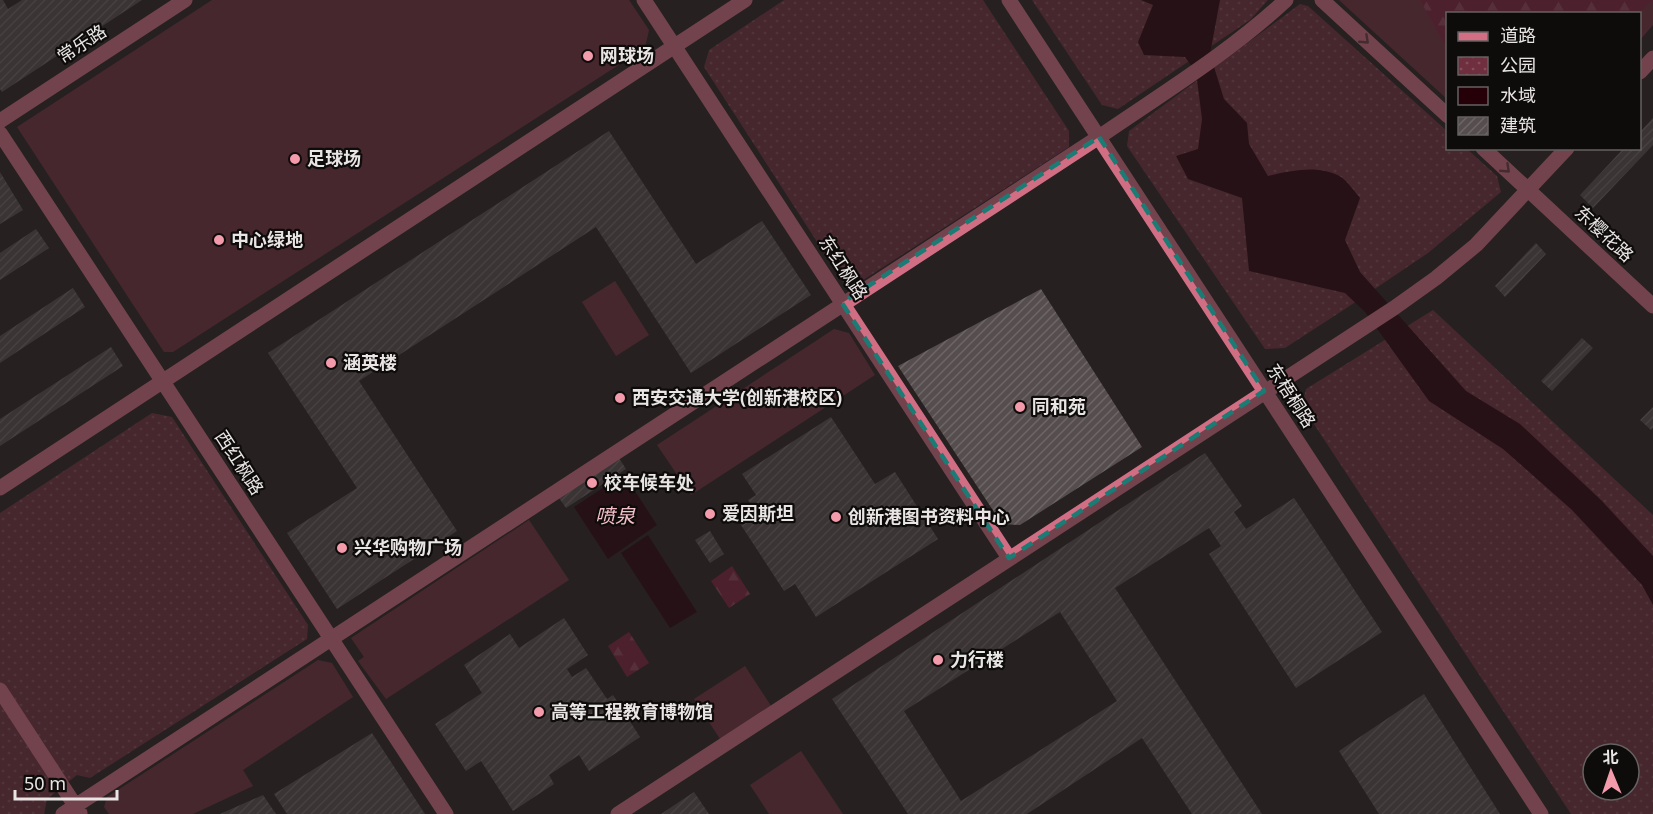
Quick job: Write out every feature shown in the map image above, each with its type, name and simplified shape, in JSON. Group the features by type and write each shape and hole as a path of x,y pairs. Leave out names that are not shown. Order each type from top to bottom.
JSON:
{"street":[{"name":"常乐路","path":"0,121 185,0"},
{"name":"东红枫路","path":"644,0 1009,558"},
{"path":"0,488 746,0"},
{"name":"东梧桐路","path":"1009,0 1541,814"},
{"path":"0,690 73,811 330,639 1099,137 1215,59 1254,29 1286,0"},
{"path":"1322,0 1446,114"},
{"path":"1641,71 1653,58"},
{"name":"西红枫路","path":"0,133 446,814"},
{"name":"东樱花路","path":"1485,150 1653,306"},
{"path":"618,814 1394,308 1476,245 1565,150"}],"highlighted area":[{"path":"1099,137 1264,391 1009,558 842,303"}],"green space":[{"name":"中心绿地","path":"212,0 629,0 649,30 645,48 173,352 164,352 17,127"},
{"path":"784,0 983,0 1069,131 1069,147 857,284 843,282 704,67 709,50"},
{"path":"1032,0 1268,0 1250,20 1118,109 1102,105"},
{"path":"1339,0 1653,0 1653,25 1641,39 1641,12 1446,12 1446,98"},
{"path":"1420,0 1653,0 1640,12 1446,12 1446,47"},
{"path":"1300,4 1308,6 1446,130 1446,150 1468,150 1497,176 1501,192 1428,253 1345,309 1285,348 1265,349 1127,146 1129,131"},
{"path":"615,281 649,335 616,356 582,302"},
{"path":"1433,310 1653,515 1653,814 1571,814 1302,406 1306,389"},
{"path":"834,329 849,333 875,375 691,495 657,445"},
{"path":"152,413 172,417 308,625 307,639 90,778 77,775 47,799 44,814 0,814 0,513"},
{"path":"529,520 569,580 386,699 358,661 364,657 351,638"},
{"path":"732,566 750,594 729,608 711,581"},
{"path":"629,632 649,663 627,677 608,646"},
{"path":"318,660 332,663 353,697 243,770 253,786 193,814 109,814 104,807 107,797"},
{"path":"745,666 773,709 722,742 694,699"},
{"path":"801,751 843,814 769,814 750,785"}],"water":[{"path":"1141,0 1220,0 1210,54 1224,99 1247,123 1249,144 1268,176 1314,170 1332,173 1349,184 1360,198 1345,240 1360,272 1466,391 1520,424 1601,500 1653,556 1653,605 1642,585 1572,510 1503,449 1429,401 1365,312 1345,293 1249,271 1242,198 1188,179 1176,156 1198,149 1202,119 1196,72 1185,57 1144,55 1138,42 1153,5"},
{"name":"喷泉","path":"624,474 657,525 608,559 574,507"},
{"path":"648,535 697,612 670,628 621,553"}],"building":[{"path":"0,0 3,0 8,9 22,0 142,0 2,92 0,89"},
{"path":"1653,118 1653,145 1593,208 1580,195 1622,150 1641,150 1641,131"},
{"name":"涵英楼","path":"609,131 696,264 762,221 811,295 691,373 596,227 359,381 457,531 337,609 287,533 357,488 268,353"},
{"path":"0,172 23,210 0,224"},
{"path":"36,229 49,248 0,280 0,253"},
{"path":"1536,243 1546,254 1505,297 1495,286"},
{"path":"73,288 85,307 0,363 0,336"},
{"name":"同和苑","path":"1041,289 1142,447 1020,525 1002,524 898,366"},
{"path":"1582,338 1593,348 1552,391 1541,381"},
{"path":"111,347 123,366 0,446 0,419"},
{"path":"1653,407 1653,428 1651,430 1640,420"},
{"name":"创新港图书资料中心","path":"831,417 875,484 895,472 938,539 816,617 795,584 784,591 739,522 756,512 748,500 756,495 742,474"},
{"name":"力行楼","path":"1205,453 1242,506 1234,512 1246,529 1294,498 1382,632 1296,688 1209,554 1221,546 1209,528 1115,588 1262,814 1192,814 1142,738 1027,814 908,814 832,699","holes":["1060,612 1117,701 961,801 904,711"]},
{"name":"校车候车处","path":"619,458 626,469 566,508 559,498"},
{"path":"710,531 724,554 710,563 695,540"},
{"name":"高等工程教育博物馆","path":"564,618 588,655 567,669 572,677 586,668 607,699 613,695 640,737 589,771 579,755 549,775 554,784 513,811 481,761 466,771 435,724 482,693 464,665 510,634 519,648"},
{"path":"1424,694 1500,814 1379,814 1339,751"},
{"path":"372,733 425,814 287,814 274,794"},
{"path":"694,792 709,814 661,814"},
{"path":"263,795 276,814 220,814"}],"place":[{"name":"网球场","path":"588,56"},
{"name":"足球场","path":"295,159"},
{"name":"中心绿地","path":"219,240"},
{"name":"涵英楼","path":"331,363"},
{"name":"西安交通大学(创新港校区)","path":"620,398"},
{"name":"同和苑","path":"1020,407"},
{"name":"校车候车处","path":"592,483"},
{"name":"爱因斯坦","path":"710,514"},
{"name":"创新港图书资料中心","path":"836,517"},
{"name":"兴华购物广场","path":"342,548"},
{"name":"力行楼","path":"938,660"},
{"name":"高等工程教育博物馆","path":"539,712"}]}
